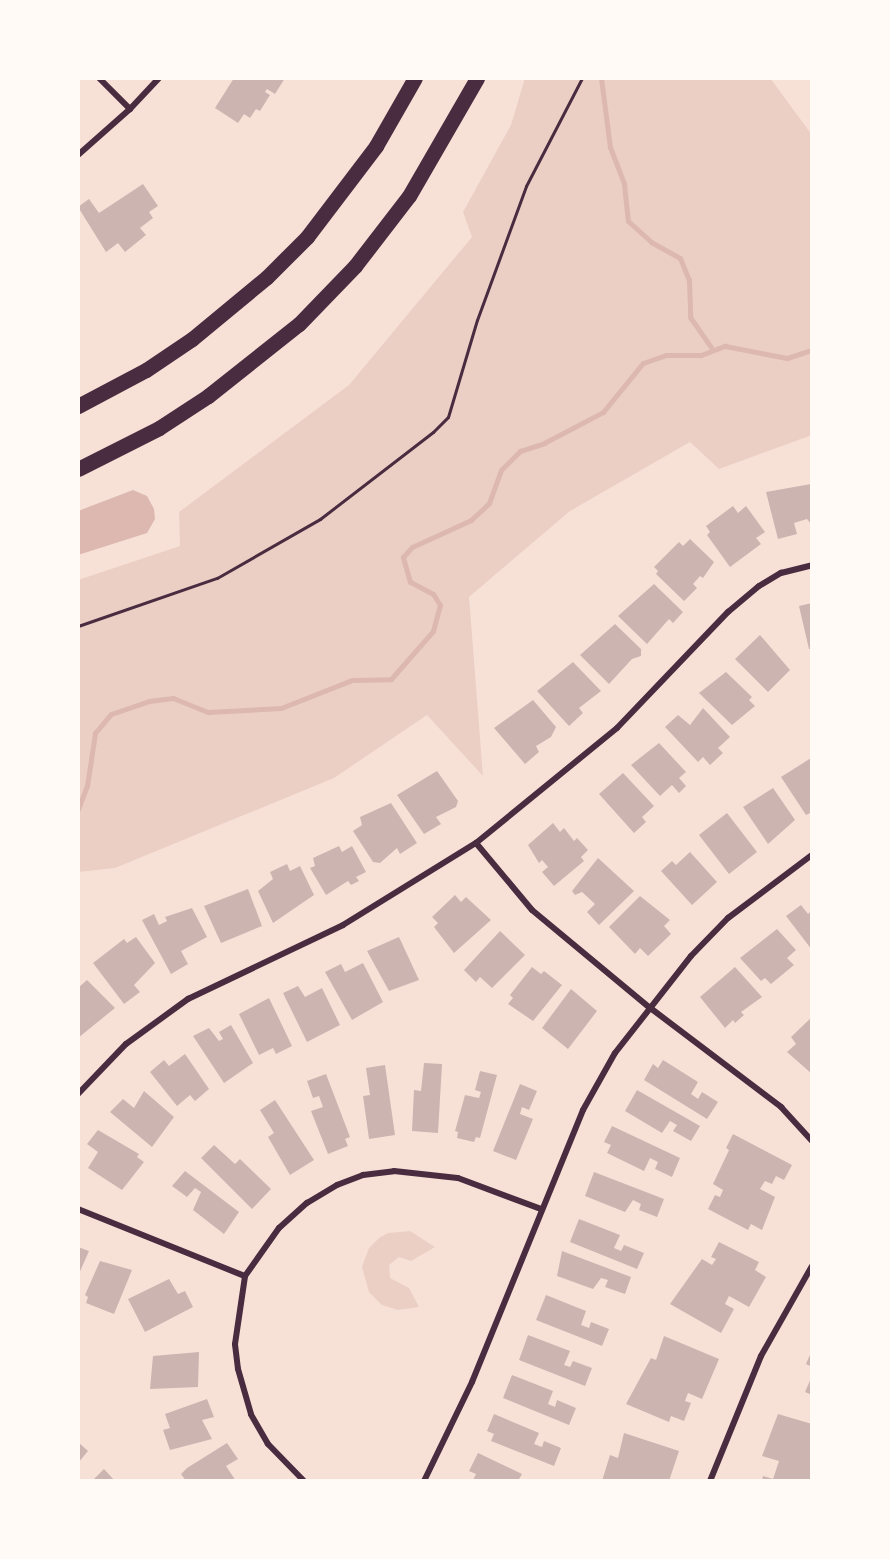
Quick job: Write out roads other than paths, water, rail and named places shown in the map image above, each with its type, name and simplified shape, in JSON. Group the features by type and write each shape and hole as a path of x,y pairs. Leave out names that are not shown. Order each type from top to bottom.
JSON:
{"main road":[{"path":"78,406 183,345 267,277 307,237 375,146 415,78"},
{"path":"78,469 159,428 208,396 299,324 355,266 409,196 477,78"}],"street":[{"path":"99,78 130,110"},
{"path":"78,155 130,110 159,78"},
{"path":"78,1094 126,1044 188,999 344,925 476,843 617,728 728,612 759,586 781,573 812,566"},
{"path":"476,843 532,910 649,1007 781,1107 812,1141"},
{"path":"423,1481 468,1392 583,1110 615,1053 649,1007 728,918 812,855"},
{"path":"304,1481 268,1444 243,1390 235,1344 245,1276 279,1228 306,1203 363,1175 426,1172 458,1178 541,1209"},
{"path":"78,1209 245,1276"},
{"path":"710,1481 761,1356 812,1266"}],"waterway":[{"path":"601,78 610,147 624,184 628,221 651,242 680,258 689,280 690,317 713,350"},
{"path":"78,809 87,786 95,733 111,714 149,701 173,698 208,712 281,708 352,680 391,679 433,631 440,605 433,594 410,582 403,557 412,547 471,520 489,503 501,470 520,451 544,443 603,412 643,363 666,355 701,355 725,346 787,358 812,350"}]}
